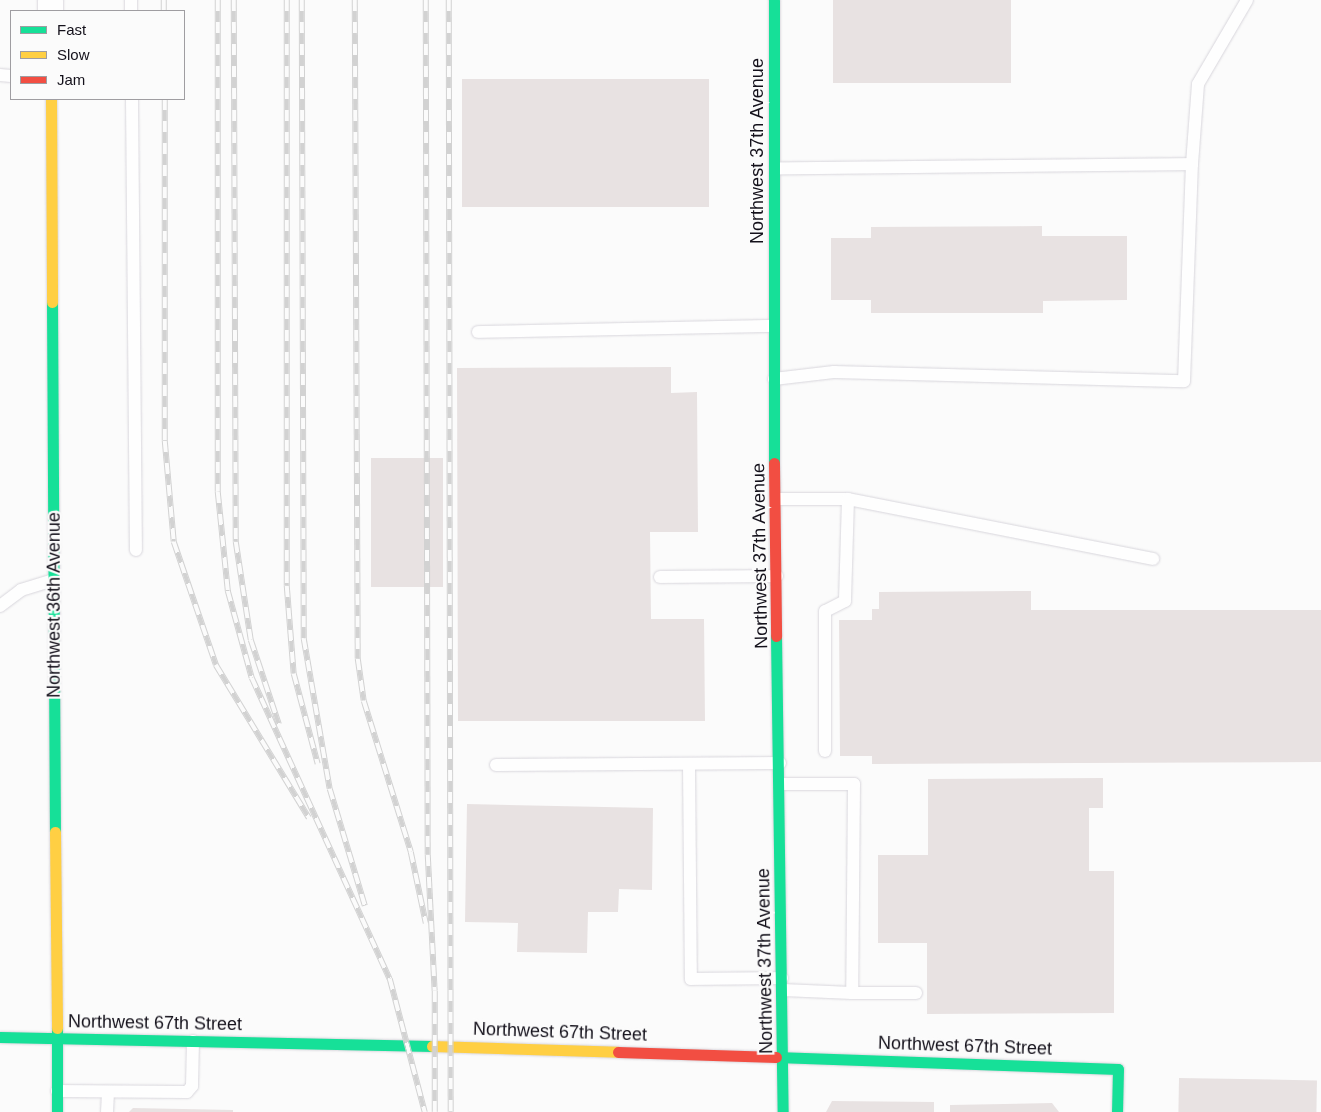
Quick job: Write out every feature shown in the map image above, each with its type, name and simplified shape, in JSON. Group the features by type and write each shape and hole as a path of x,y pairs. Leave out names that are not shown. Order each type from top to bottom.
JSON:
{"street":[{"name":"Northwest 37th Avenue","path":"774,0 777,168 772,326 777,498 783,1112"},
{"name":"Northwest 36th Avenue","path":"50,100 57,1112"},
{"name":"Northwest 67th Street","path":"0,1037 783,1056 1118,1069 1117,1112"}],"lane":[{"path":"774,379 834,372 1184,382 1192,164 1198,84 1247,0"},
{"path":"132,100 136,550"},
{"path":"777,168 1192,164"},
{"path":"478,332 772,326"},
{"path":"777,498 848,499 1153,558"},
{"path":"826,751 825,610 845,601 848,499"},
{"path":"660,577 777,576"},
{"path":"0,606 21,590 54,580"},
{"path":"496,765 780,763"},
{"path":"689,764 691,979 783,984 852,993 916,993"},
{"path":"781,784 854,784 852,993"},
{"path":"57,1091 188,1092 192,1086 193,1041"},
{"path":"107,1112 108,1092"}],"building":[{"path":"833,0 1011,0 1011,83 833,83"},
{"path":"462,79 709,79 709,207 462,207"},
{"path":"1042,226 1042,236 1127,236 1127,300 1043,301 1043,313 871,313 871,300 831,300 831,238 871,238 871,227"},
{"path":"671,367 671,393 697,392 698,532 650,532 651,619 704,619 705,721 458,721 457,368"},
{"path":"371,458 443,458 443,587 371,587"},
{"path":"1031,591 1031,610 1321,610 1321,762 872,764 872,756 840,756 839,620 872,620 872,609 879,609 879,592"},
{"path":"1103,778 1103,808 1089,808 1089,871 1114,871 1114,1013 927,1014 927,943 878,943 878,855 928,855 928,779"},
{"path":"467,804 653,808 652,890 619,889 618,912 588,912 587,953 517,952 518,923 465,922"},
{"path":"1179,1078 1317,1080 1316,1112 1178,1112"},
{"path":"832,1101 934,1102 934,1112 826,1112"},
{"path":"1052,1103 1059,1112 950,1112 950,1105"},
{"path":"133,1108 233,1110 233,1112 129,1112"}],"railway":[{"path":"164,0 164,10"},
{"path":"218,0 218,492 228,591 252,678 390,979 425,1112"},
{"path":"234,0 236,542 251,640 279,724"},
{"path":"287,0 287,586 294,674 318,764"},
{"path":"302,0 304,639 330,789 365,906"},
{"path":"355,0 358,659 364,701 411,852 426,923"},
{"path":"426,0 428,855 435,991 435,1112"},
{"path":"449,0 451,1112"},
{"path":"165,100 165,441 174,542 216,665 309,818"}],"traffic: fast":[{"path":"774,0 774,463"},
{"path":"52,302 55,832"},
{"path":"776,636 783,1112"},
{"path":"57,1028 57,1112"},
{"path":"0,1037 432,1046"},
{"path":"776,1057 1118,1069 1117,1112"}],"traffic: slow":[{"path":"51,100 52,302"},
{"path":"55,832 57,1028"},
{"path":"432,1046 618,1052"}],"traffic: jam":[{"path":"774,463 776,636"},
{"path":"618,1052 776,1057"}]}
